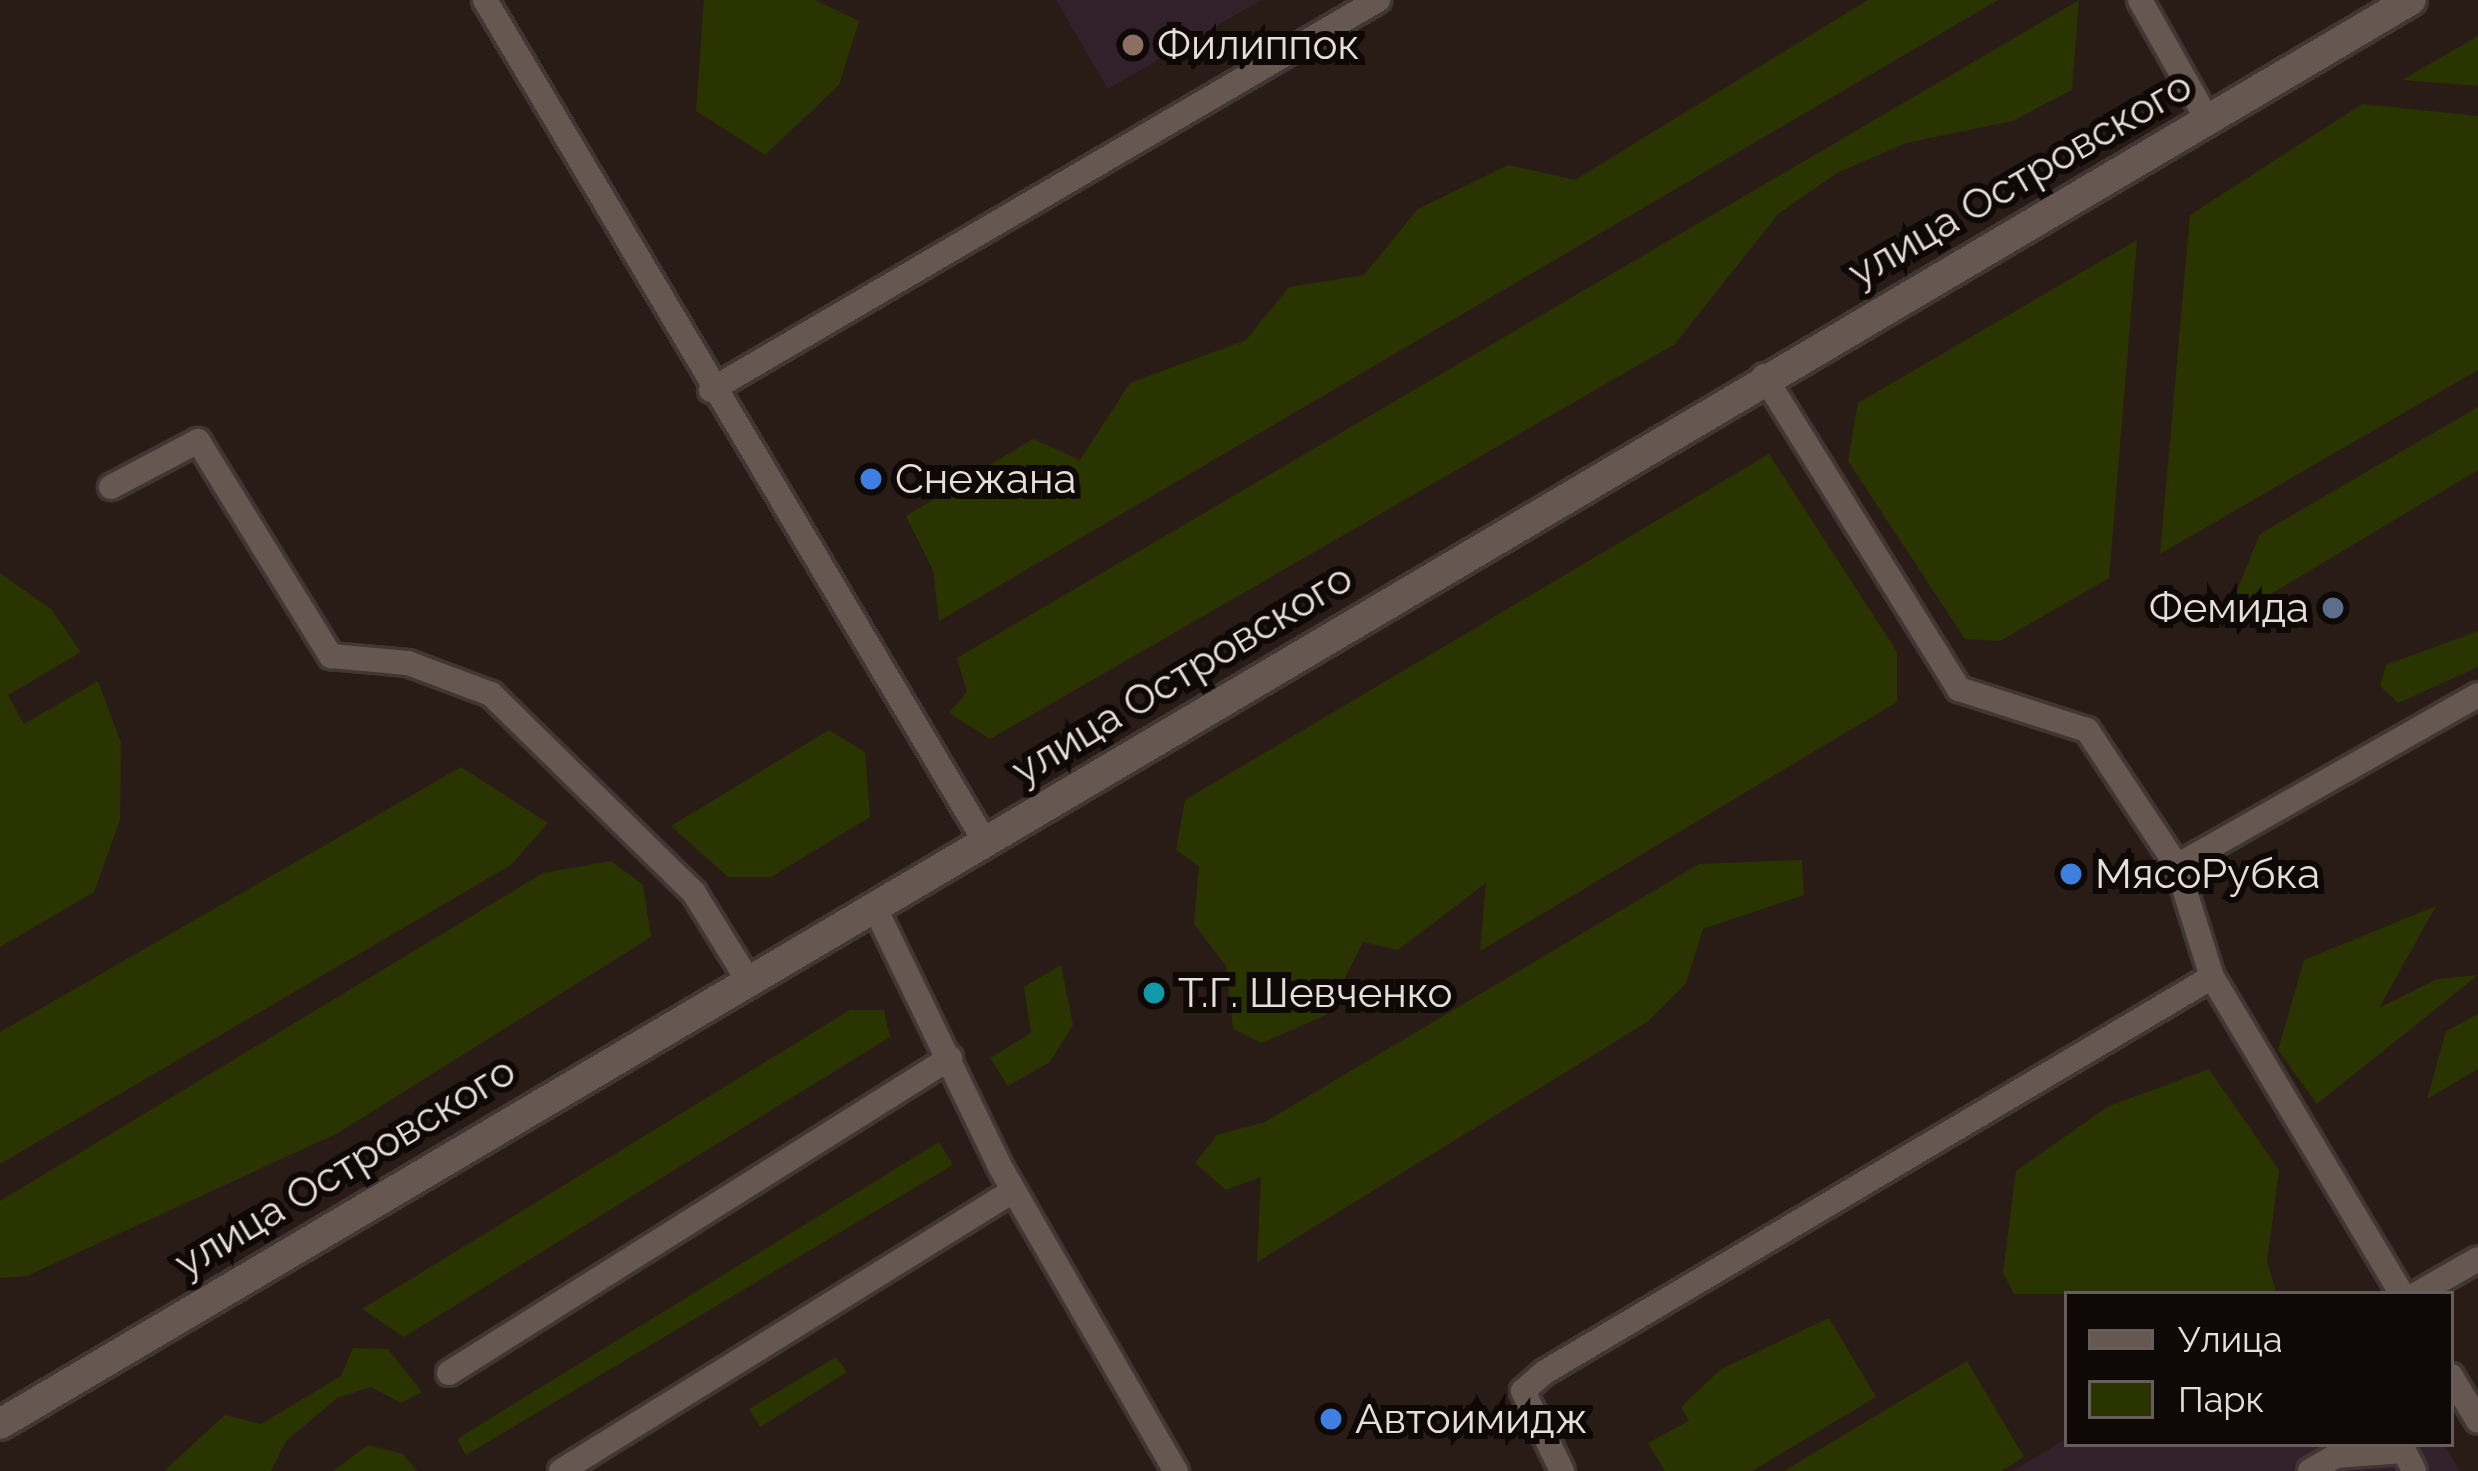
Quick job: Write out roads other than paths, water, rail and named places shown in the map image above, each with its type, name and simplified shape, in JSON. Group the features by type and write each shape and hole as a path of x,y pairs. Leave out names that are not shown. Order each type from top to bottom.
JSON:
{"main road":[{"name":"улица Островского","path":"0,1424 746,977 2410,0"}],"lane":[{"path":"485,0 710,390 984,840"},
{"path":"710,390 1378,0"},
{"path":"2140,0 2207,119"},
{"path":"1764,376 1960,689 2087,730 2177,866 2212,977 2400,1291"},
{"path":"111,487 199,441 331,656 408,663 491,694 694,892 746,977"},
{"path":"2177,866 2478,695"},
{"path":"874,906 1013,1191 1176,1471"},
{"path":"1562,1471 1523,1391 1545,1372 2212,977"},
{"path":"449,1373 950,1058"},
{"path":"561,1471 1013,1191"},
{"path":"2422,1291 2478,1259"},
{"path":"2454,1382 2470,1416"},
{"path":"2310,1471 2336,1456 2412,1455"}],"place":[{"name":"Филиппок","path":"1133,45"},
{"name":"Снежана","path":"871,479"},
{"name":"Фемида","path":"2333,608"},
{"name":"МясоРубка","path":"2071,874"},
{"name":"Т.Г. Шевченко","path":"1154,993"},
{"name":"Автоимидж","path":"1331,1419"}]}
